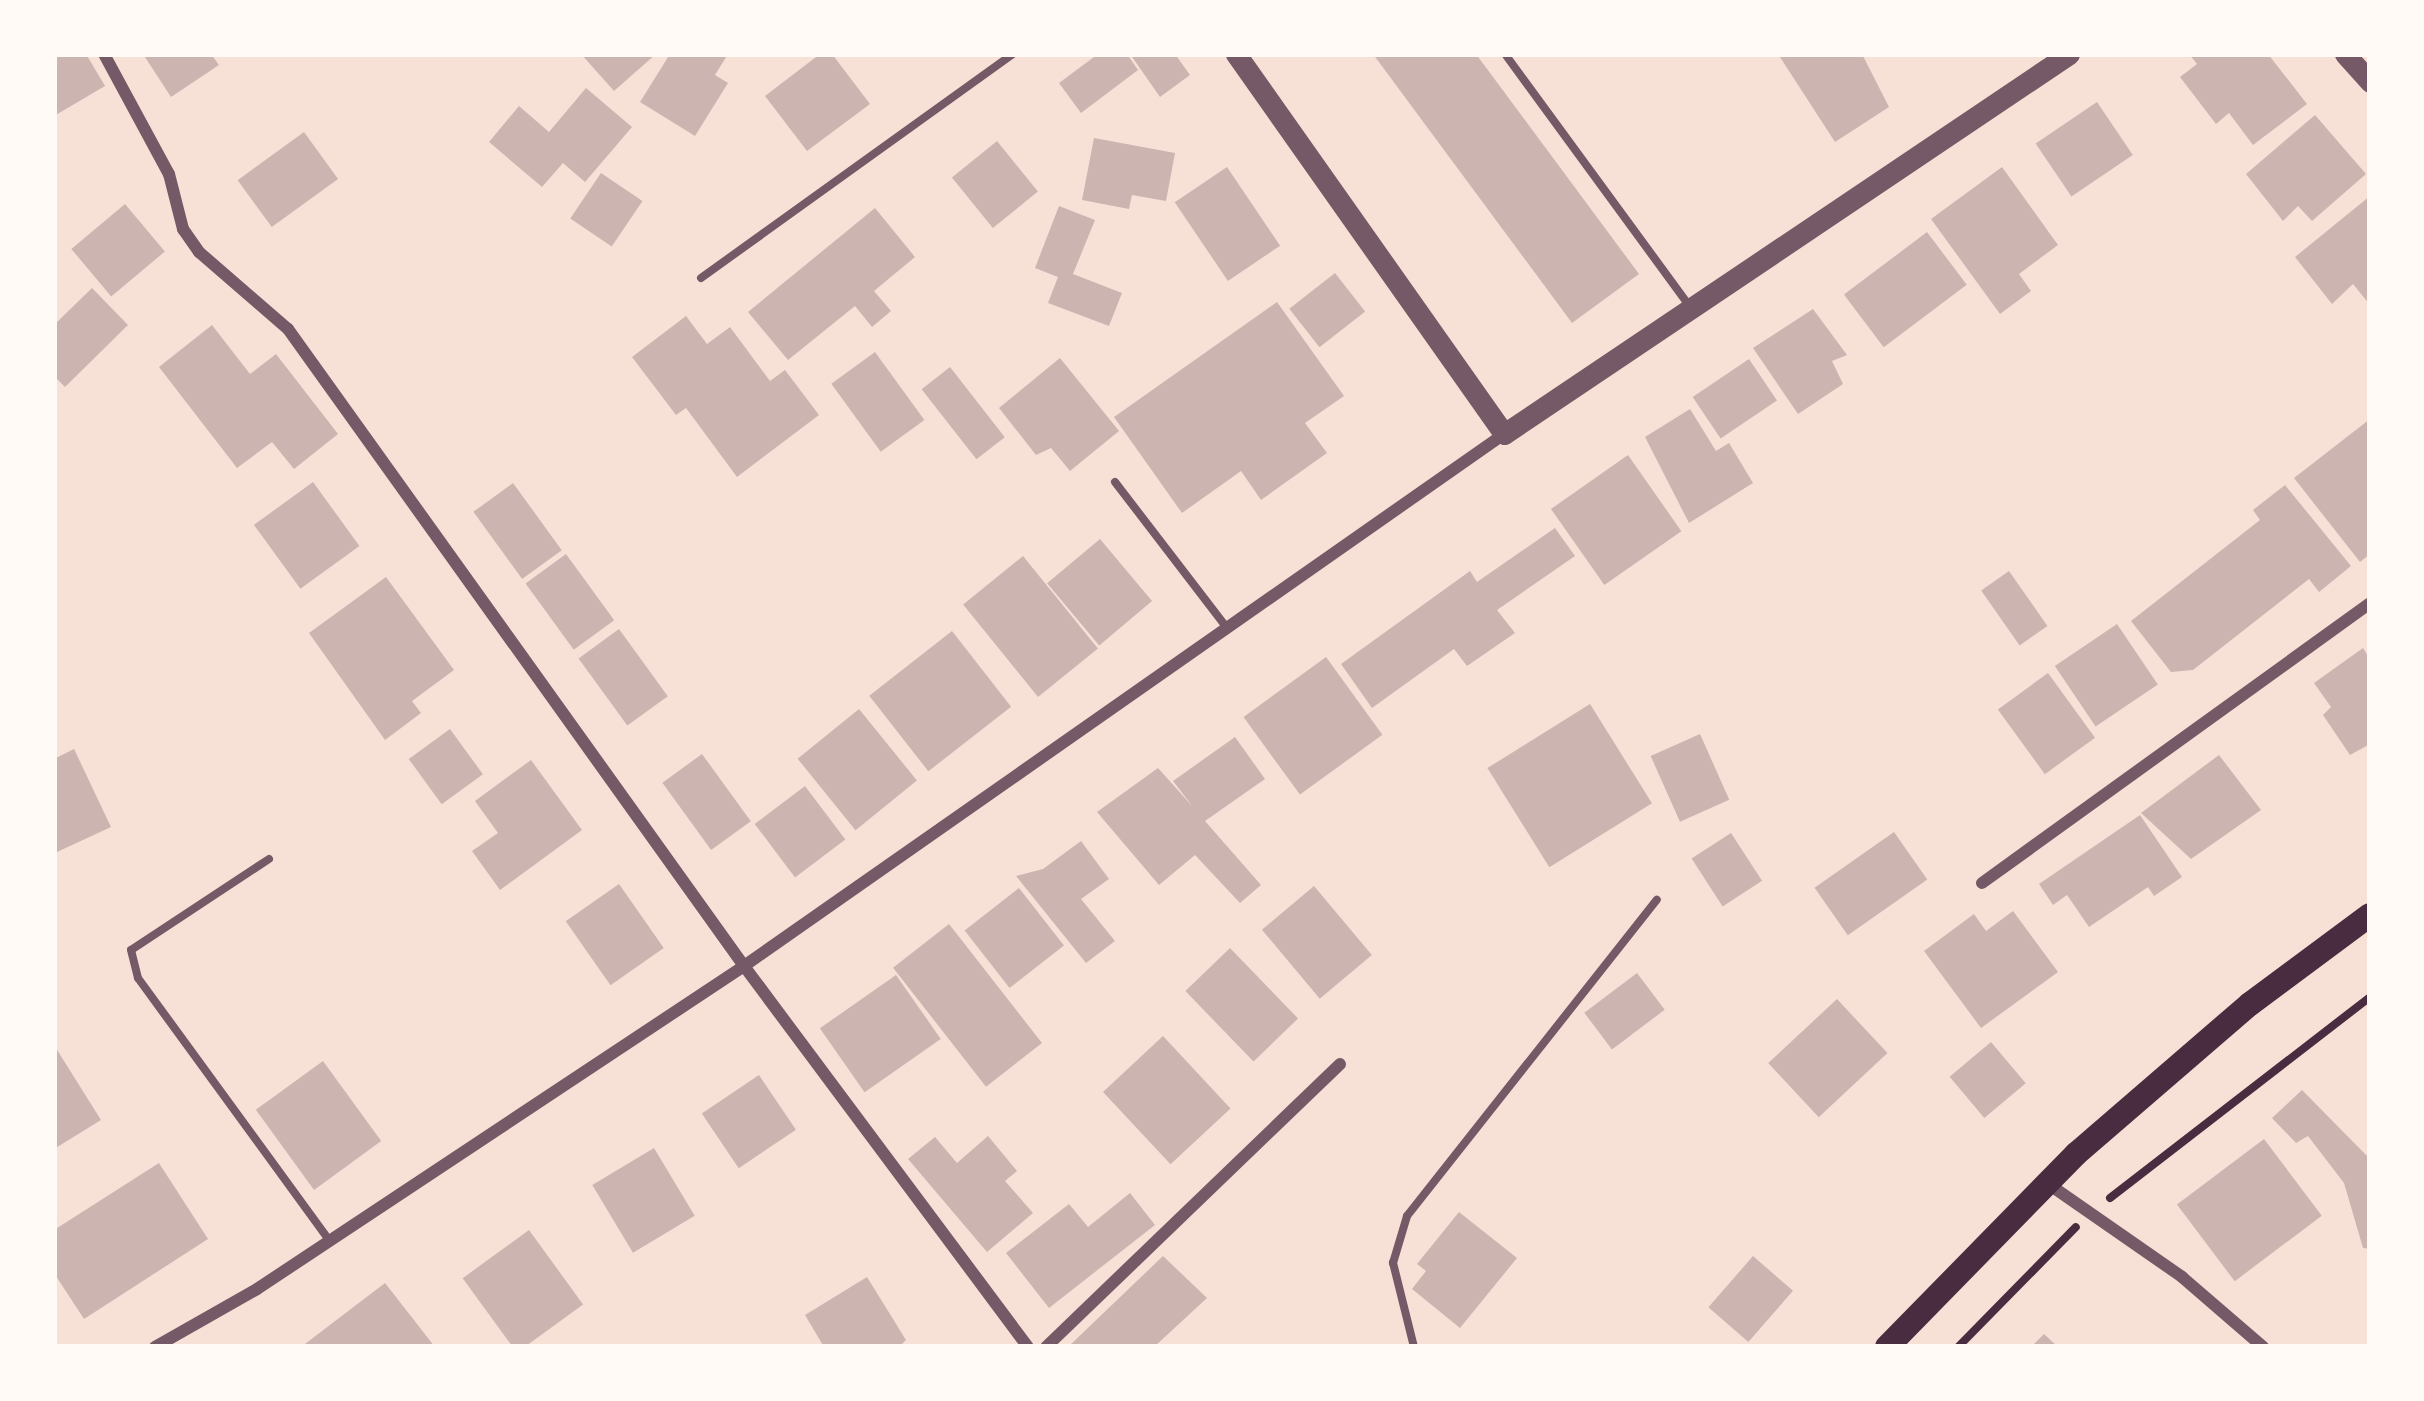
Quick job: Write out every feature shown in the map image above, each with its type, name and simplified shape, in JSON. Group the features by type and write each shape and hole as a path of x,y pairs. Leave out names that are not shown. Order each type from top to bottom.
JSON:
{"main road":[{"path":"1887,1347 2048,1183 2250,1004 2370,915"}],"street":[{"path":"104,54 169,173 183,229 199,253 288,329 744,966 1028,1347"},
{"path":"1236,54 1504,434"},
{"path":"155,1347 330,1241 744,966 1504,434 2069,54"},
{"path":"2345,54 2370,82"},
{"path":"1982,883 2370,603"},
{"path":"1046,1347 1340,1064"},
{"path":"2048,1183 2263,1347"}],"lane":[{"path":"700,278 1013,54"},
{"path":"1505,54 1690,308"},
{"path":"1115,482 1227,628"},
{"path":"269,859 131,950 138,978 330,1241"},
{"path":"1414,1347 1402,1327 1393,1262 1407,1216 1658,900"}],"path":[{"path":"1958,1347 2091,1212 2370,998"}],"building":[{"path":"54,54 86,54 105,86 54,116"},
{"path":"143,54 211,54 219,65 171,97"},
{"path":"581,54 656,54 614,91"},
{"path":"670,54 728,54 715,75 728,83 695,136 640,102"},
{"path":"820,54 832,54 870,104 807,151 765,96"},
{"path":"1098,54 1127,54 1138,70 1081,113 1059,83"},
{"path":"1130,54 1175,54 1190,75 1160,97"},
{"path":"1373,54 1476,54 1639,274 1572,323"},
{"path":"1778,54 1862,54 1889,107 1835,142"},
{"path":"2189,54 2268,54 2307,104 2253,145 2229,113 2216,124 2180,77 2197,64"},
{"path":"586,88 632,127 585,182 563,163 542,187 489,142 519,106 549,132"},
{"path":"2097,102 2133,155 2071,196 2036,143"},
{"path":"2315,115 2366,174 2312,221 2298,206 2283,221 2246,174"},
{"path":"304,132 338,179 272,227 238,180"},
{"path":"1094,138 1175,153 1166,201 1132,195 1129,209 1082,200"},
{"path":"997,141 1038,192 993,228 952,178"},
{"path":"1227,167 1280,246 1228,281 1175,202"},
{"path":"2002,167 2058,245 2019,274 2031,291 2000,314 1931,219"},
{"path":"601,173 642,201 612,247 570,219"},
{"path":"2370,196 2370,305 2353,284 2332,304 2295,257"},
{"path":"125,204 165,251 111,296 71,249"},
{"path":"1059,206 1095,220 1073,274 1122,293 1109,326 1048,303 1058,277 1035,268"},
{"path":"875,208 915,257 874,291 891,311 872,327 855,306 788,360 748,312"},
{"path":"1927,232 1967,285 1884,347 1844,295"},
{"path":"1335,273 1365,312 1319,347 1289,309"},
{"path":"92,288 128,325 65,387 54,376 54,325"},
{"path":"1277,302 1344,396 1305,423 1327,453 1261,500 1241,471 1182,513 1114,417"},
{"path":"1813,309 1847,355 1832,361 1843,384 1798,414 1753,348"},
{"path":"686,316 707,344 730,327 770,381 785,370 819,415 737,477 686,408 676,415 632,357"},
{"path":"212,325 250,374 276,354 338,434 294,469 272,442 237,468 159,367"},
{"path":"875,352 924,420 881,452 831,384"},
{"path":"1060,358 1119,431 1070,471 1051,448 1036,455 999,408"},
{"path":"1749,359 1777,400 1721,438 1693,397"},
{"path":"950,367 1005,437 976,459 922,389"},
{"path":"1690,409 1716,451 1729,443 1753,483 1689,523 1645,437"},
{"path":"2370,419 2370,554 2360,562 2294,478"},
{"path":"1628,455 1681,531 1604,585 1551,509"},
{"path":"313,482 359,546 300,589 254,525"},
{"path":"513,483 562,550 522,579 473,512"},
{"path":"2285,485 2351,566 2319,592 2309,579 2193,670 2171,672 2131,621 2260,520 2253,510"},
{"path":"1555,528 1575,556 1497,610 1515,633 1467,666 1454,649 1372,708 1341,664 1470,571 1477,582"},
{"path":"1100,539 1152,601 1099,645 1047,583"},
{"path":"566,554 614,620 574,650 526,583"},
{"path":"1023,556 1098,648 1038,697 963,604"},
{"path":"2009,571 2047,626 2020,645 1981,591"},
{"path":"386,577 454,670 412,701 421,713 385,740 309,633"},
{"path":"2117,624 2158,685 2096,726 2055,666"},
{"path":"619,629 668,696 627,726 579,658"},
{"path":"952,631 1011,707 928,771 869,696"},
{"path":"2363,648 2370,659 2370,744 2350,755 2323,715 2331,707 2314,683"},
{"path":"1326,657 1382,735 1300,795 1243,717"},
{"path":"2048,673 2095,738 2045,774 1998,709"},
{"path":"1590,704 1652,803 1549,867 1487,768"},
{"path":"859,709 917,780 856,830 798,759"},
{"path":"450,729 483,774 442,804 409,759"},
{"path":"1700,734 1729,800 1680,822 1651,756"},
{"path":"1235,737 1265,779 1205,821 1261,885 1240,903 1195,855 1159,885 1097,812 1158,768 1193,807 1173,781"},
{"path":"74,749 111,827 57,852 54,759"},
{"path":"702,754 751,821 711,850 662,783"},
{"path":"2219,755 2261,810 2191,859 2141,813"},
{"path":"531,760 582,830 500,890 472,851 498,833 475,801"},
{"path":"805,786 845,840 795,877 755,824"},
{"path":"2140,815 2182,877 2154,896 2148,887 2089,927 2067,895 2053,905 2039,884"},
{"path":"1894,832 1927,880 1848,935 1815,888"},
{"path":"1731,833 1762,881 1723,906 1692,859"},
{"path":"1081,841 1109,879 1081,899 1115,941 1086,963 1016,876 1043,869"},
{"path":"619,884 664,948 610,985 566,921"},
{"path":"1314,886 1372,955 1320,999 1262,930"},
{"path":"1019,888 1064,946 1010,988 965,930"},
{"path":"2013,911 2058,972 1981,1028 1924,951 1974,914 1986,931"},
{"path":"949,924 1042,1043 986,1087 893,968"},
{"path":"1230,948 1298,1018 1253,1062 1185,991"},
{"path":"1637,973 1665,1010 1612,1049 1584,1013"},
{"path":"896,975 941,1039 865,1092 820,1028"},
{"path":"1837,999 1887,1053 1819,1117 1768,1063"},
{"path":"1163,1036 1231,1108 1171,1164 1103,1092"},
{"path":"1991,1042 2026,1083 1984,1118 1950,1077"},
{"path":"54,1045 101,1120 54,1149"},
{"path":"323,1061 381,1141 314,1190 256,1110"},
{"path":"759,1075 796,1130 739,1168 702,1114"},
{"path":"2302,1090 2370,1159 2370,1249 2363,1248 2344,1183 2308,1136 2296,1143 2272,1118"},
{"path":"988,1136 1017,1171 1005,1181 1033,1213 987,1252 908,1159 935,1137 957,1163"},
{"path":"2264,1139 2322,1216 2235,1281 2177,1205"},
{"path":"654,1148 695,1216 633,1253 592,1185"},
{"path":"159,1163 208,1239 84,1319 54,1273 54,1230"},
{"path":"1130,1193 1155,1225 1049,1308 1006,1253 1069,1204 1088,1227"},
{"path":"1459,1212 1517,1258 1460,1328 1412,1289 1426,1271 1417,1264"},
{"path":"529,1230 583,1304 524,1347 513,1347 463,1278"},
{"path":"1163,1256 1207,1298 1154,1347 1068,1347"},
{"path":"1753,1256 1793,1291 1748,1342 1708,1307"},
{"path":"867,1277 906,1340 899,1347 824,1347 805,1315"},
{"path":"385,1283 435,1347 301,1347"},
{"path":"2044,1334 2058,1347 2031,1347"}]}
